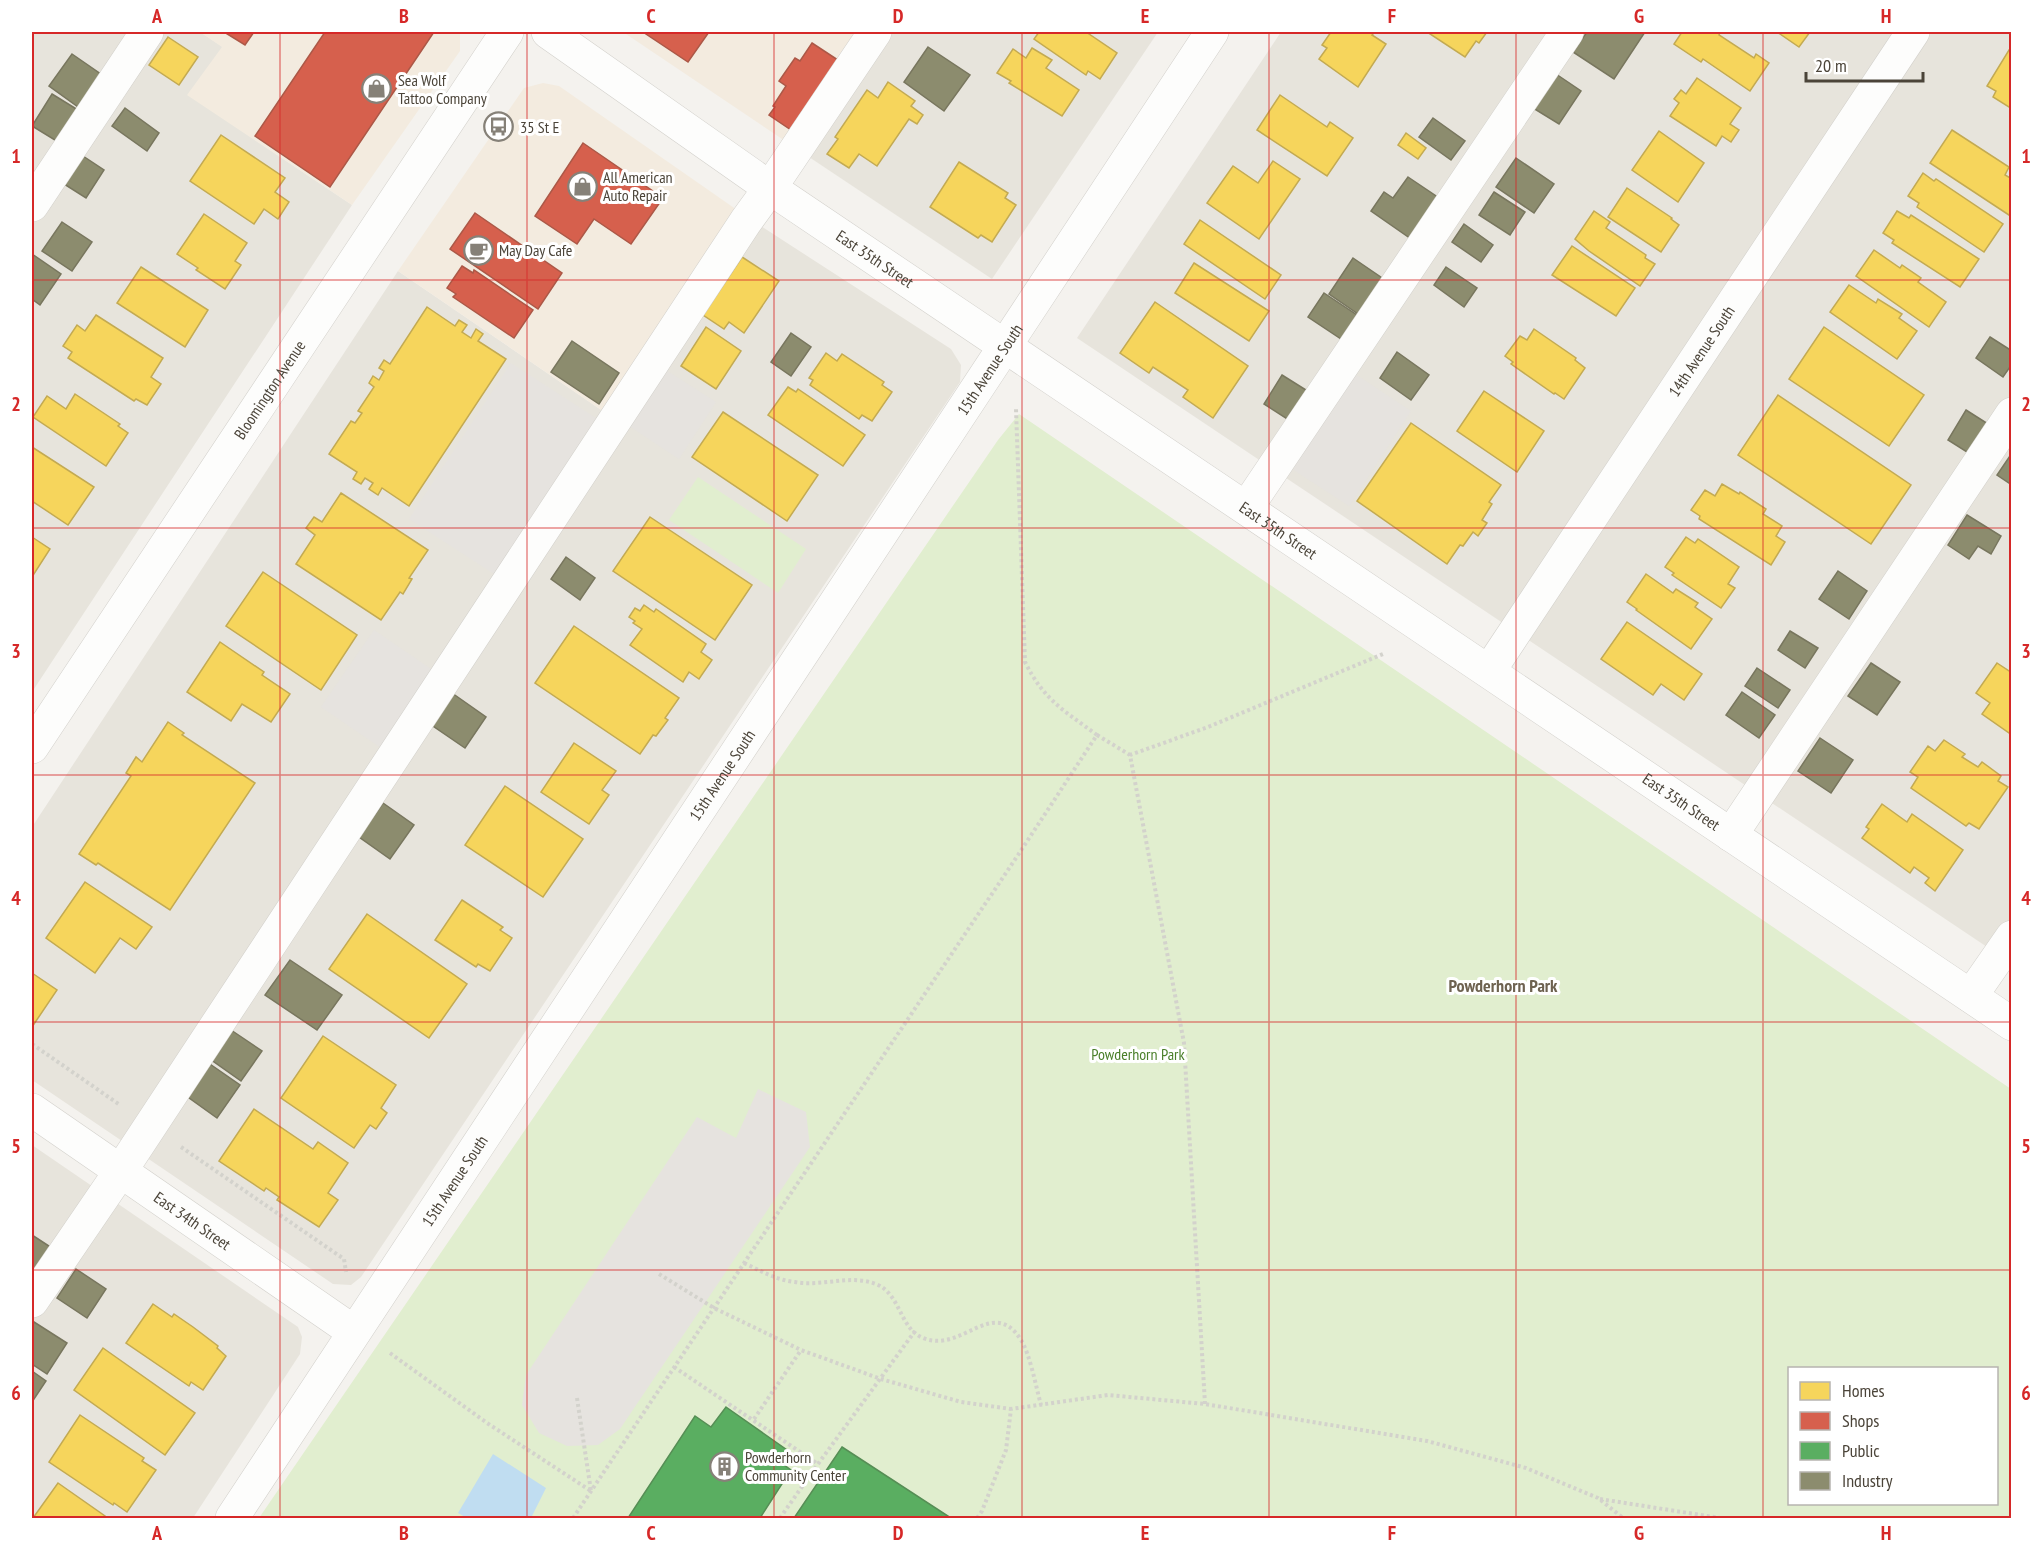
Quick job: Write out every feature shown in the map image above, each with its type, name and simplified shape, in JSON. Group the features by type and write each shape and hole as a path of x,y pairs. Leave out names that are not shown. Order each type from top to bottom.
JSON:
{"street":[{"path":"32,205 147,32"},
{"name":"Bloomington Avenue","path":"32,747 507,32"},
{"name":"East 35th Street","path":"548,32 770,188 1004,345 1043,374 1246,507 2012,1024"},
{"path":"32,1301 120,1172 732,240 770,188 875,32"},
{"name":"15th Avenue South","path":"232,1518 1212,32"},
{"path":"1246,507 1567,32"},
{"name":"14th Avenue South","path":"1489,671 1913,32"},
{"path":"1731,835 2012,414"},
{"path":"1971,996 2012,937"},
{"name":"East 34th Street","path":"32,1110 354,1332"}],"path":[{"path":"1016,409 1024,662 1036,685 1054,704 1096,735 1130,755 1184,1043 1205,1404"},
{"path":"1130,755 1208,727 1383,654"},
{"path":"573,1518 1096,735"},
{"path":"32,1044 344,1259 346,1272"},
{"path":"744,1263 768,1276 796,1283 855,1280 880,1286 896,1301 906,1322 922,1338 948,1341 965,1335 988,1322 999,1322 1011,1327 1022,1341 1041,1405"},
{"path":"659,1274 714,1308 801,1350 881,1379 961,1402 1011,1409 1108,1395 1205,1404 1427,1441 1526,1468 1598,1498 1720,1518"},
{"path":"780,1518 915,1331"},
{"path":"754,1419 801,1350"},
{"path":"390,1353 591,1491"},
{"path":"674,1367 818,1464"},
{"path":"577,1398 591,1491"},
{"path":"977,1518 982,1512 1006,1450 1011,1409"},
{"path":"1598,1498 1623,1518"}],"shaded area":[{"path":"32,32 200,32 223,47 188,95 352,205 32,692"},
{"path":"200,32 460,32 460,51 352,205 187,95 222,47"},
{"path":"623,32 889,32 806,155"},
{"path":"889,32 1158,32 992,279 806,155"},
{"path":"1281,32 2011,32 2011,963 1077,338"},
{"path":"543,83 559,86 750,219 610,416 398,271 524,88"},
{"path":"750,219 951,349 961,365 960,382 361,1277 351,1285 333,1284 32,1080 32,827 398,271 610,416"},
{"path":"511,363 596,418 494,574 409,519"},
{"path":"666,370 716,402 679,459 629,426"},
{"path":"1355,374 1411,411 1349,506 1292,469"},
{"path":"374,630 437,673 384,750 321,707"},
{"path":"758,1089 806,1112 810,1147 620,1429 598,1445 567,1446 539,1433 522,1405 526,1375 697,1117 736,1138"},
{"path":"32,1145 298,1327 302,1337 300,1354 193,1518 32,1518"}],"green space":[{"name":"Powderhorn Park","path":"1019,414 2011,1089 2011,1518 259,1518 998,440"},
{"path":"698,477 806,549 778,593 669,520"}],"water":[{"path":"493,1454 546,1488 532,1516 535,1518 467,1518 458,1513"}],"building: Homes":[{"path":"1039,32 1086,32 1117,53 1100,79 1088,71 1086,75 1034,39"},
{"path":"1331,32 1375,32 1372,35 1386,44 1358,87 1319,59 1327,48 1322,45"},
{"path":"1427,32 1487,32 1479,43 1476,41 1465,57"},
{"path":"1682,32 1720,32 1719,35 1754,58 1756,54 1769,63 1750,91 1703,59 1701,62 1674,44"},
{"path":"1777,32 1810,32 1799,47"},
{"path":"168,37 198,57 179,85 149,65"},
{"path":"1032,48 1052,60 1046,68 1079,90 1062,116 997,73 1013,49 1026,58"},
{"path":"2009,50 2012,52 2012,109 1993,97 1996,91 1987,86"},
{"path":"1697,78 1741,108 1730,124 1739,130 1731,142 1722,136 1716,146 1670,116 1679,103 1674,99 1681,90 1686,94"},
{"path":"888,82 915,101 911,106 923,115 917,124 909,119 877,166 859,154 849,168 827,154 838,139 835,137 867,90 878,98"},
{"path":"1280,95 1327,127 1330,122 1353,138 1327,176 1257,130"},
{"path":"1952,130 2009,167 2005,175 2012,179 2012,217 1930,163"},
{"path":"1659,131 1704,163 1678,202 1632,170"},
{"path":"1406,133 1426,148 1418,159 1398,145"},
{"path":"221,135 285,178 275,192 289,202 278,219 264,209 254,224 190,181"},
{"path":"1273,161 1300,179 1259,239 1207,203 1233,166 1258,183"},
{"path":"959,162 1008,193 1005,198 1016,205 992,242 981,235 978,238 930,207"},
{"path":"1923,173 1934,181 1936,179 2003,224 1984,252 1917,207 1919,203 1908,196"},
{"path":"1627,188 1679,225 1661,252 1608,217"},
{"path":"1594,211 1610,222 1606,228 1646,255 1645,258 1655,264 1640,286 1575,239"},
{"path":"1897,211 1909,218 1911,215 1979,259 1960,287 1892,243 1894,240 1883,233"},
{"path":"204,214 247,243 235,261 241,265 225,289 177,254"},
{"path":"1200,220 1281,275 1265,299 1184,244"},
{"path":"1572,246 1635,288 1616,316 1552,275"},
{"path":"1874,250 1900,268 1902,265 1921,278 1918,282 1946,302 1929,327 1856,276"},
{"path":"742,257 779,281 744,333 729,322 724,329 703,315"},
{"path":"1194,263 1269,311 1249,341 1175,293"},
{"path":"141,267 208,310 185,347 117,303"},
{"path":"1849,285 1876,303 1878,299 1902,314 1899,318 1917,331 1897,359 1830,312"},
{"path":"1155,302 1248,366 1213,418 1183,397 1188,390 1153,367 1149,373 1120,353"},
{"path":"427,307 455,326 459,320 467,325 462,332 471,338 476,329 483,334 478,341 506,359 409,506 382,488 378,495 369,489 373,483 365,478 361,484 353,479 357,472 329,454 351,421 355,423 362,413 358,411 374,387 369,383 373,376 379,380 384,371 379,368 384,360 390,364"},
{"path":"96,315 163,358 151,377 161,384 147,405 136,399 134,401 68,358 72,352 63,346 77,325 85,331"},
{"path":"706,327 741,351 716,389 681,366"},
{"path":"1824,327 1924,395 1889,446 1789,379"},
{"path":"1534,329 1576,358 1575,360 1585,368 1564,399 1511,364 1513,362 1505,356 1520,336 1527,340"},
{"path":"826,353 837,361 842,354 884,382 882,385 892,392 872,421 862,415 859,419 810,385 813,380 809,378"},
{"path":"788,387 796,392 798,389 865,435 843,466 768,415"},
{"path":"1484,391 1544,431 1517,472 1457,431"},
{"path":"75,394 120,424 118,426 128,433 106,466 33,417 47,396 66,409"},
{"path":"1778,395 1911,485 1871,544 1738,455"},
{"path":"723,412 818,475 787,521 692,457"},
{"path":"1411,423 1501,485 1489,502 1492,504 1482,520 1487,523 1478,536 1473,532 1463,546 1460,545 1447,564 1357,501"},
{"path":"32,447 94,487 68,525 32,501"},
{"path":"1722,484 1739,494 1740,492 1766,509 1763,514 1782,526 1776,536 1785,542 1771,565 1699,519 1700,516 1691,510 1705,490 1715,496"},
{"path":"341,493 428,550 409,578 412,579 403,594 400,592 381,620 296,564 315,535 306,528 314,517 322,522"},
{"path":"650,517 752,585 715,640 613,571"},
{"path":"32,537 50,549 32,577"},
{"path":"1686,537 1695,543 1698,539 1739,567 1728,584 1735,588 1721,608 1672,575 1674,573 1665,567"},
{"path":"263,572 357,635 321,690 226,626"},
{"path":"1646,574 1673,593 1676,589 1698,603 1695,607 1712,619 1691,649 1627,602"},
{"path":"644,605 654,612 656,609 706,644 701,652 712,660 699,679 689,672 683,682 630,645 642,629 629,617 635,608 640,611"},
{"path":"1627,622 1702,674 1684,700 1661,684 1653,695 1601,659"},
{"path":"574,626 679,698 665,718 668,720 656,736 653,735 640,754 535,683"},
{"path":"220,642 264,672 262,675 290,694 271,722 242,704 231,721 187,692"},
{"path":"1997,663 2012,673 2012,735 1982,714 1990,703 1976,693"},
{"path":"168,722 184,733 182,735 255,783 170,910 98,863 96,865 79,854 131,776 126,773 136,757 142,762"},
{"path":"1944,740 1965,754 1962,757 1978,767 1982,762 2001,776 1998,781 2008,787 1979,829 1969,823 1966,826 1911,788 1918,777 1910,772 1928,746 1935,751"},
{"path":"574,743 616,771 602,790 609,795 589,824 541,792"},
{"path":"505,786 583,839 543,897 465,845"},
{"path":"1882,804 1907,822 1912,814 1963,850 1935,891 1925,883 1929,878 1914,867 1910,873 1862,838 1869,829 1866,827"},
{"path":"85,882 152,927 136,949 120,938 95,973 46,938"},
{"path":"462,900 503,927 500,930 512,938 490,971 478,964 476,967 435,940"},
{"path":"367,914 467,984 429,1038 329,969"},
{"path":"32,973 57,990 32,1027"},
{"path":"323,1036 396,1085 381,1108 387,1113 376,1129 370,1125 354,1148 281,1098"},
{"path":"254,1109 313,1149 318,1142 348,1163 328,1193 338,1200 319,1227 277,1200 279,1197 266,1188 264,1191 219,1161"},
{"path":"153,1304 193,1327 218,1346 217,1348 226,1356 203,1390 191,1382 189,1386 126,1343"},
{"path":"103,1348 195,1413 165,1455 74,1390"},
{"path":"80,1415 144,1458 142,1461 156,1470 127,1512 49,1462"},
{"path":"58,1483 105,1516 104,1518 33,1518"}],"building: Shops":[{"path":"224,32 254,32 245,45"},
{"path":"325,32 434,32 330,187 255,136"},
{"path":"643,32 709,32 688,62"},
{"path":"812,43 841,62 794,132 769,115 786,86 779,81 795,58 800,61"},
{"path":"583,143 663,198 631,244 594,219 577,244 535,216"},
{"path":"475,213 562,273 538,309 450,249"},
{"path":"462,266 473,273 474,270 533,310 514,338 453,297 456,294 447,288"}],"building: Public":[{"name":"Powderhorn Community Center","path":"726,1407 787,1450 780,1462 791,1470 760,1518 628,1518 695,1416 711,1427"},
{"name":"Powderhorn Community Center","path":"842,1447 951,1518 794,1518"}],"building: Industry":[{"path":"1587,32 1645,32 1614,79 1573,52"},
{"path":"928,47 970,75 944,111 904,82"},
{"path":"72,54 108,79 85,112 49,86"},
{"path":"1556,74 1581,91 1559,124 1533,108"},
{"path":"52,94 83,113 63,145 32,126"},
{"path":"125,108 159,133 147,151 112,126"},
{"path":"1433,118 1465,141 1451,160 1419,137"},
{"path":"83,156 104,170 86,198 64,184"},
{"path":"1516,158 1554,184 1534,213 1496,187"},
{"path":"1408,177 1442,200 1414,241 1371,211 1384,192 1393,198"},
{"path":"1494,192 1525,212 1510,235 1479,215"},
{"path":"62,222 92,242 72,271 42,251"},
{"path":"1464,224 1493,245 1481,262 1452,242"},
{"path":"32,254 61,274 40,305 32,299"},
{"path":"1353,258 1385,280 1361,316 1329,294"},
{"path":"1446,267 1477,288 1464,307 1434,285"},
{"path":"1324,293 1357,315 1341,339 1308,317"},
{"path":"791,333 811,347 791,376 771,362"},
{"path":"1990,337 2012,351 2012,364 2003,377 1976,358"},
{"path":"572,341 619,373 599,404 551,372"},
{"path":"1397,352 1429,375 1411,400 1380,378"},
{"path":"1282,375 1314,395 1295,424 1264,404"},
{"path":"1966,410 1996,429 1978,459 1948,440"},
{"path":"2012,453 2012,485 1997,475"},
{"path":"1967,515 2001,536 1991,554 1978,546 1969,559 1948,545"},
{"path":"566,557 595,578 580,600 551,579"},
{"path":"1838,571 1867,591 1849,619 1819,599"},
{"path":"1790,631 1818,648 1805,668 1778,650"},
{"path":"1871,663 1900,682 1877,715 1848,696"},
{"path":"1757,668 1790,690 1778,708 1745,686"},
{"path":"1742,692 1775,715 1759,738 1726,715"},
{"path":"452,693 486,717 465,748 430,724"},
{"path":"1820,738 1853,760 1831,793 1798,771"},
{"path":"383,803 414,825 390,859 359,837"},
{"path":"290,960 342,995 317,1030 265,995"},
{"path":"231,1030 262,1051 241,1081 210,1059"},
{"path":"207,1062 240,1085 217,1118 185,1095"},
{"path":"32,1235 55,1250 32,1282"},
{"path":"76,1269 106,1289 87,1318 57,1298"},
{"path":"34,1322 67,1343 47,1374 32,1364"},
{"path":"32,1371 46,1381 32,1402"}],"place":[{"name":"Sea Wolf Tattoo Company","path":"377,89"},
{"name":"35 St E","path":"499,127"},
{"name":"All American Auto Repair","path":"582,186"},
{"name":"May Day Cafe","path":"478,250"},
{"name":"Powderhorn Community Center","path":"724,1466"}],"district":[{"name":"Powderhorn Park","path":"1503,985"}]}
